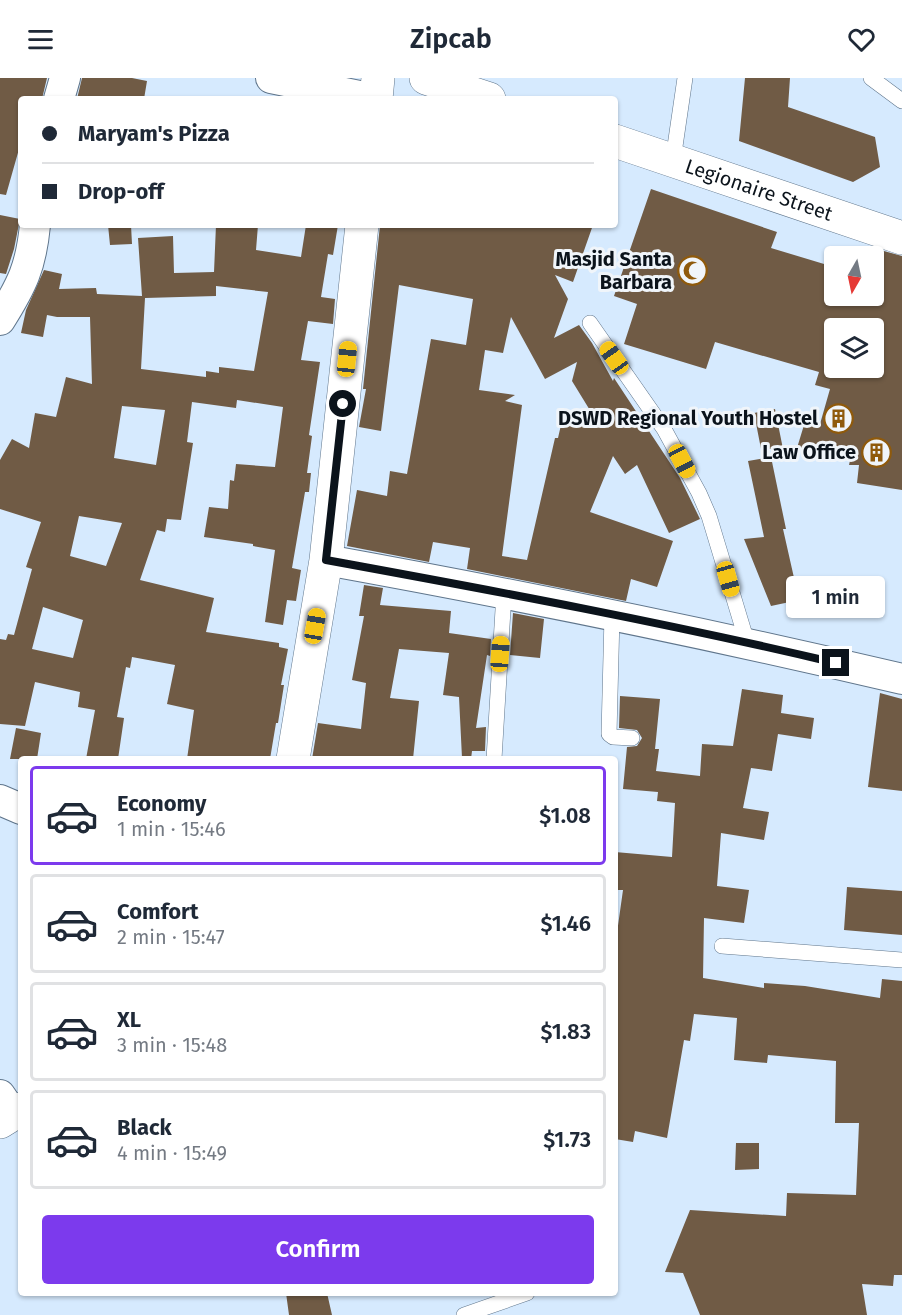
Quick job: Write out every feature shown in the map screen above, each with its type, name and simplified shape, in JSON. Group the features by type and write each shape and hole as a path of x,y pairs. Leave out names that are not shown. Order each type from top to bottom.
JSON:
{"street":[{"path":"60,96 65,78"},
{"path":"271,78 360,96"},
{"path":"375,96 378,78"},
{"path":"426,78 480,96"},
{"name":"Legionaire Street","path":"618,142 902,238"},
{"path":"0,320 20,288 29,267 35,228"},
{"path":"293,756 326,560 362,228"},
{"path":"326,560 504,592 747,642 902,679"},
{"path":"0,800 18,808"}],"lane":[{"path":"673,160 685,78"},
{"path":"871,78 902,101"},
{"path":"590,323 664,429 699,493 709,516 747,642"},
{"path":"494,756 504,592"},
{"path":"612,616 609,734 613,737 632,738"},
{"path":"722,946 902,960"},
{"path":"464,1315 518,1296"}],"building":[{"path":"0,78 47,78 43,96 18,96 18,153 6,195 0,194"},
{"path":"82,78 132,78 147,81 144,96 78,96"},
{"path":"745,78 790,78 788,107 875,137 880,167 853,182 739,141"},
{"path":"651,189 777,232 771,248 824,264 824,306 884,306 884,251 902,256 902,490 857,483 859,465 849,465 853,447 797,448 804,425 820,424 830,389 815,385 819,372 715,342 706,369 624,344 637,304 614,296"},
{"path":"0,215 18,219 18,228 6,274 0,273"},
{"path":"108,228 131,228 132,244 110,245"},
{"path":"216,228 258,228 256,250 301,257 306,228 338,228 333,255 328,254 321,297 335,299 333,324 308,321 301,360 320,362 309,435 312,436 307,473 311,473 309,492 305,492 292,568 301,570 296,601 287,600 283,625 265,622 275,550 253,546 253,544 204,537 209,507 228,509 230,480 234,481 236,464 275,467 283,407 237,400 236,408 192,402 187,442 193,443 181,520 167,519 165,532 157,530 140,580 214,598 206,632 279,643 279,647 288,649 281,685 284,685 278,723 276,723 270,756 187,756 194,710 167,704 175,665 132,657 130,668 126,667 117,717 124,718 118,756 87,756 95,710 78,707 80,692 35,682 25,726 0,724 0,639 6,640 8,634 14,635 32,569 26,567 41,522 0,509 0,460 12,439 29,448 35,413 56,417 66,377 92,384 90,317 47,315 43,337 21,333 26,310 44,270 62,274 59,289 96,288 97,294 142,296 138,238 173,236 174,273 214,272","holes":["216,286 268,292 254,371 219,367 219,373 206,371 206,377 141,369 145,298 216,296","122,406 165,410 156,465 114,458","79,516 122,523 106,566 70,556","43,607 83,620 73,658 32,649"]},
{"path":"380,228 592,228 573,282 555,275 568,299 554,338 579,325 613,381 614,378 680,478 700,519 669,533 637,465 625,474 613,456 590,512 673,541 657,587 631,579 626,601 467,569 470,548 433,542 429,562 347,546 357,490 387,496 390,471 407,474 431,339 466,345 473,299 399,285 381,431 359,427 366,389 363,389","holes":["511,317 545,379 577,362 572,381 599,425 563,416 558,438 555,438 527,560 502,556 522,405 505,401 515,395 479,390 485,350 503,353"]},
{"path":"775,409 783,449 761,449 754,413"},
{"path":"771,457 786,529 783,529 799,600 771,606 744,539 764,537 748,461"},
{"path":"364,585 383,588 380,605 451,611 449,633 491,639 490,656 487,655 476,728 486,727 485,751 472,751 471,756 462,756 459,697 443,695 449,653 399,649 390,698 419,701 413,756 312,756 318,723 361,729 366,683 352,680 364,616 359,616"},
{"path":"513,613 544,619 540,658 510,655"},
{"path":"742,689 783,695 781,713 814,718 811,739 778,734 772,771 751,768 743,808 769,812 764,840 721,833 717,886 749,890 744,923 704,918 703,978 764,988 764,983 805,986 880,998 882,979 902,981 902,1275 894,1275 893,1286 862,1284 867,1315 700,1315 683,1273 665,1272 690,1210 786,1216 787,1193 856,1195 859,1123 835,1123 836,1061 768,1055 767,1063 734,1060 737,1018 694,1014 690,1041 684,1040 667,1138 635,1131 633,1142 618,1140 618,926 623,890 618,890 618,852 672,857 675,803 657,801 658,792 623,789 627,747 637,746 642,738 637,730 619,728 620,696 660,699 655,749 659,749 656,771 700,776 702,744 733,746"},
{"path":"880,693 902,699 902,791 868,787"},
{"path":"16,728 41,733 37,756 18,756 18,759 10,759"},
{"path":"847,887 902,891 902,935 844,930"},
{"path":"736,1143 759,1143 759,1169 735,1170"},
{"path":"286,1296 328,1296 332,1315 289,1315"}],"place":[{"name":"Masjid Santa Barbara","path":"693,271"},
{"name":"DSWD Regional Youth Hostel","path":"839,418"},
{"name":"Law Office","path":"877,452"}],"route":[{"path":"343,404 326,560 504,592 747,642 836,663"}]}
